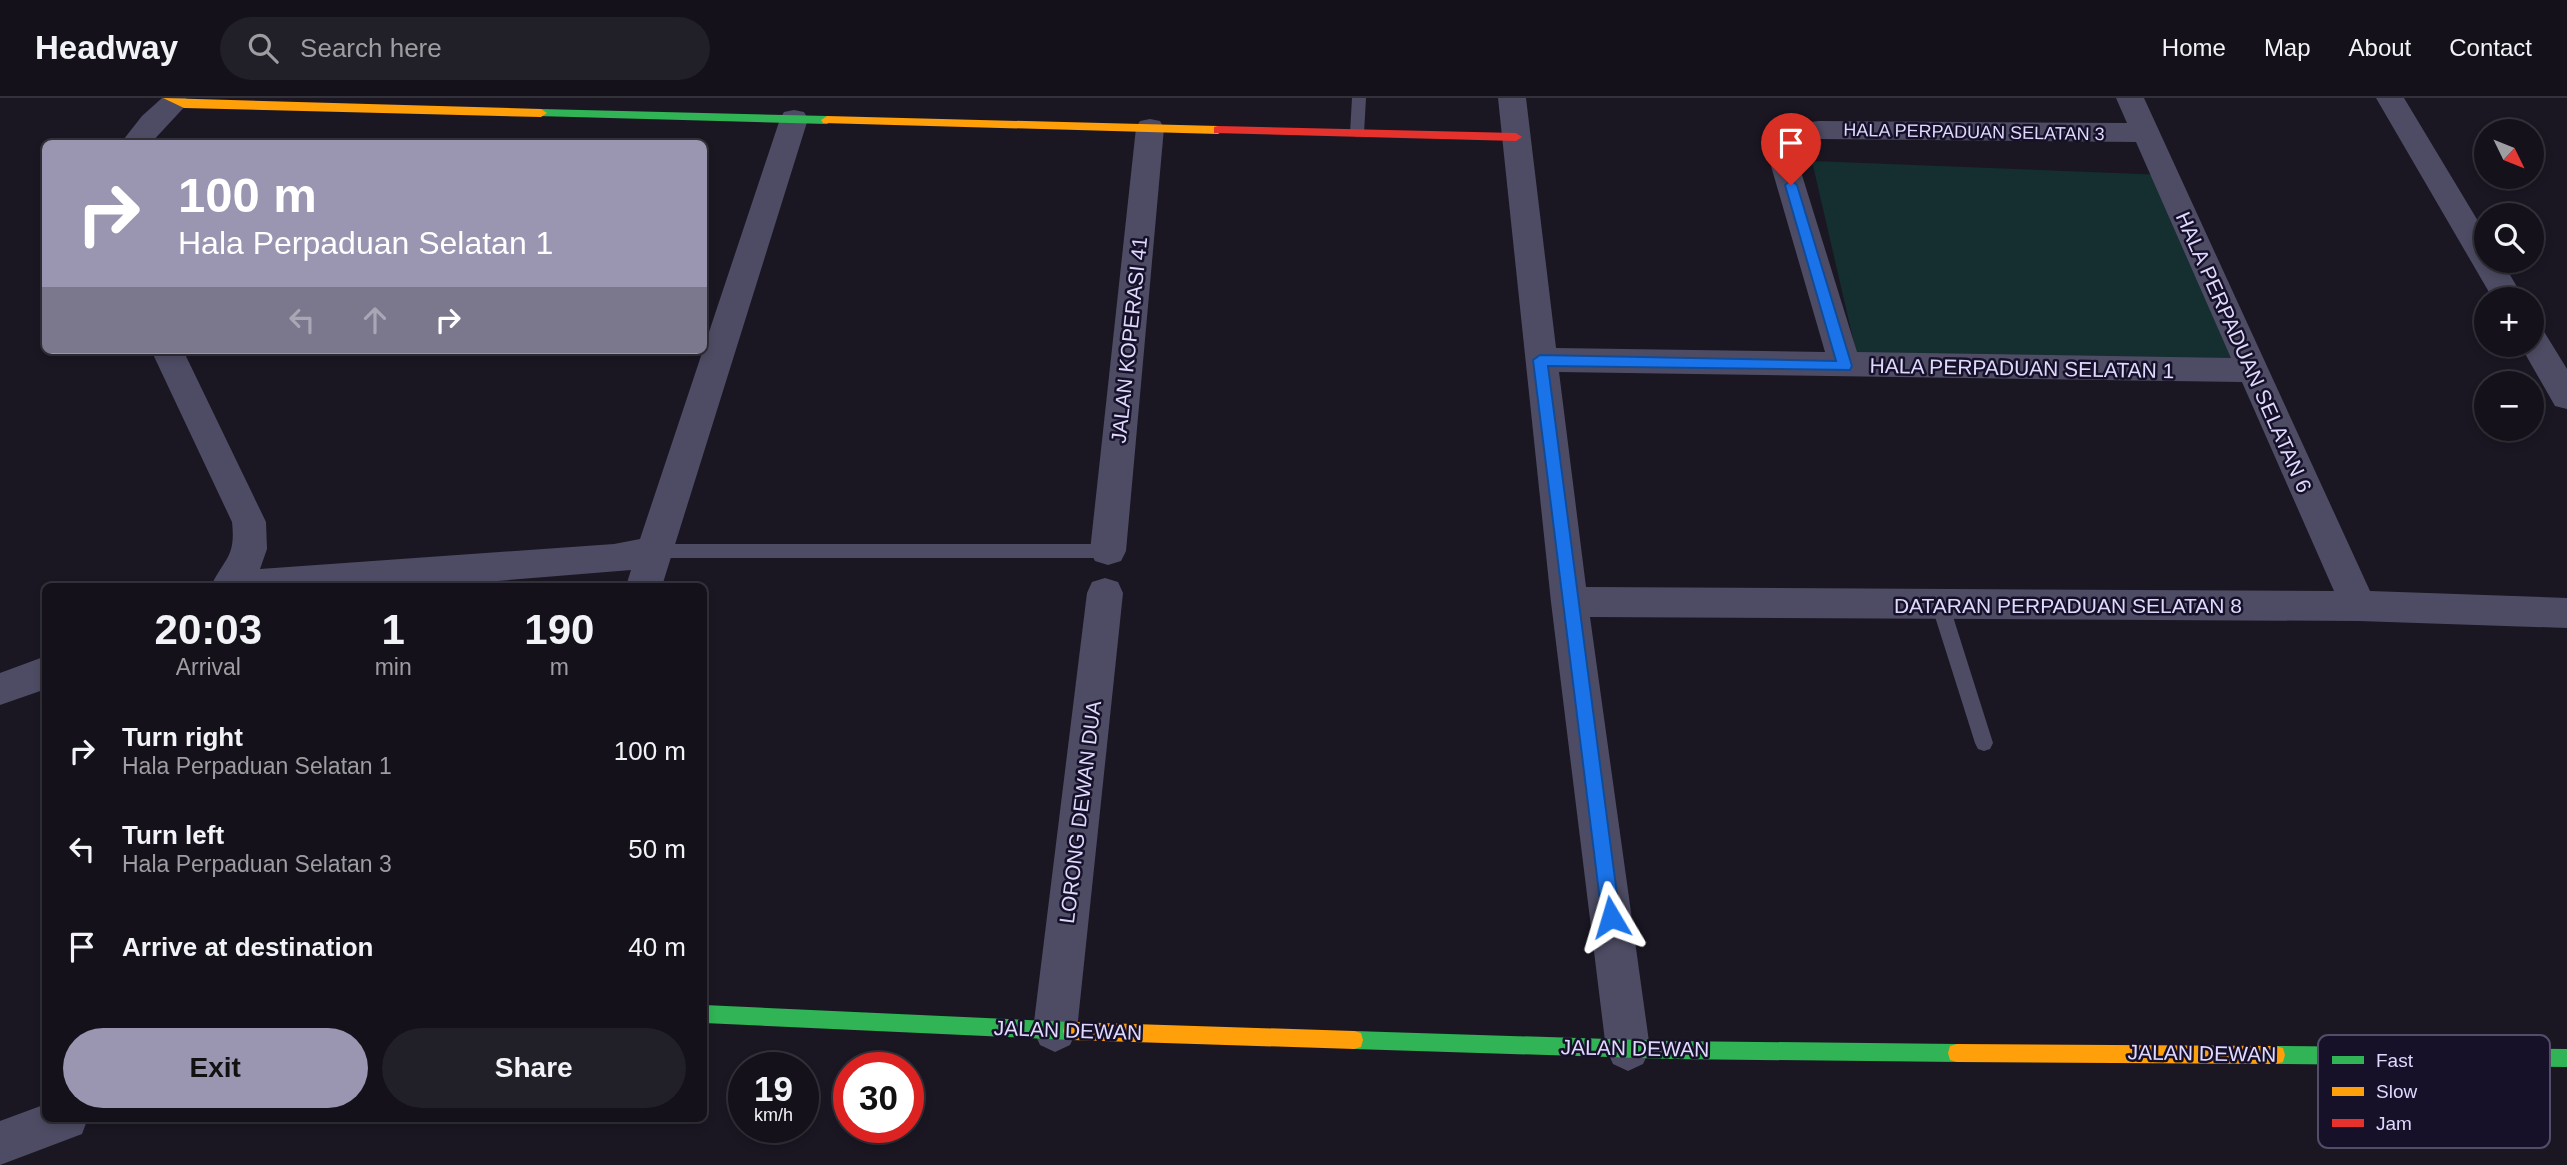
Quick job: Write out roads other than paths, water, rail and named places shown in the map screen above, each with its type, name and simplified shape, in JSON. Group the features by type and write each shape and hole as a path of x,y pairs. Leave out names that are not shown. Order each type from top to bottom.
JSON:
{"street":[{"path":"1512,98 1569,602 1628,1049"},
{"name":"HALA PERPADUAN SELATAN 6","path":"2130,98 2358,606"},
{"path":"2390,98 2502,287"},
{"path":"137,140 172,100 227,107 465,104 794,119 1516,137"},
{"path":"645,583 794,119"},
{"name":"JALAN KOPERASI 41","path":"1108,551 1150,128"},
{"name":"HALA PERPADUAN SELATAN 3","path":"1845,366 1783,159 1784,147 1791,138 1803,132 1819,130 2146,134"},
{"path":"168,354 249,522 253,542 246,564 231,583"},
{"path":"2543,357 2567,397"},
{"name":"HALA PERPADUAN SELATAN 1","path":"1540,360 2252,370"},
{"path":"272,583 614,559 654,551"},
{"name":"LORONG DEWAN DUA","path":"1055,1030 1104,593"},
{"name":"DATARAN PERPADUAN SELATAN 8","path":"1569,602 2358,606 2567,613"},
{"path":"0,689 42,673"},
{"name":"JALAN DEWAN","path":"707,1014 1055,1030 1628,1049 2318,1056"},
{"path":"0,1144 56,1122"}],"lane":[{"path":"1357,133 1359,98"},
{"path":"654,551 1108,551"},
{"path":"1940,604 1984,743"}]}
